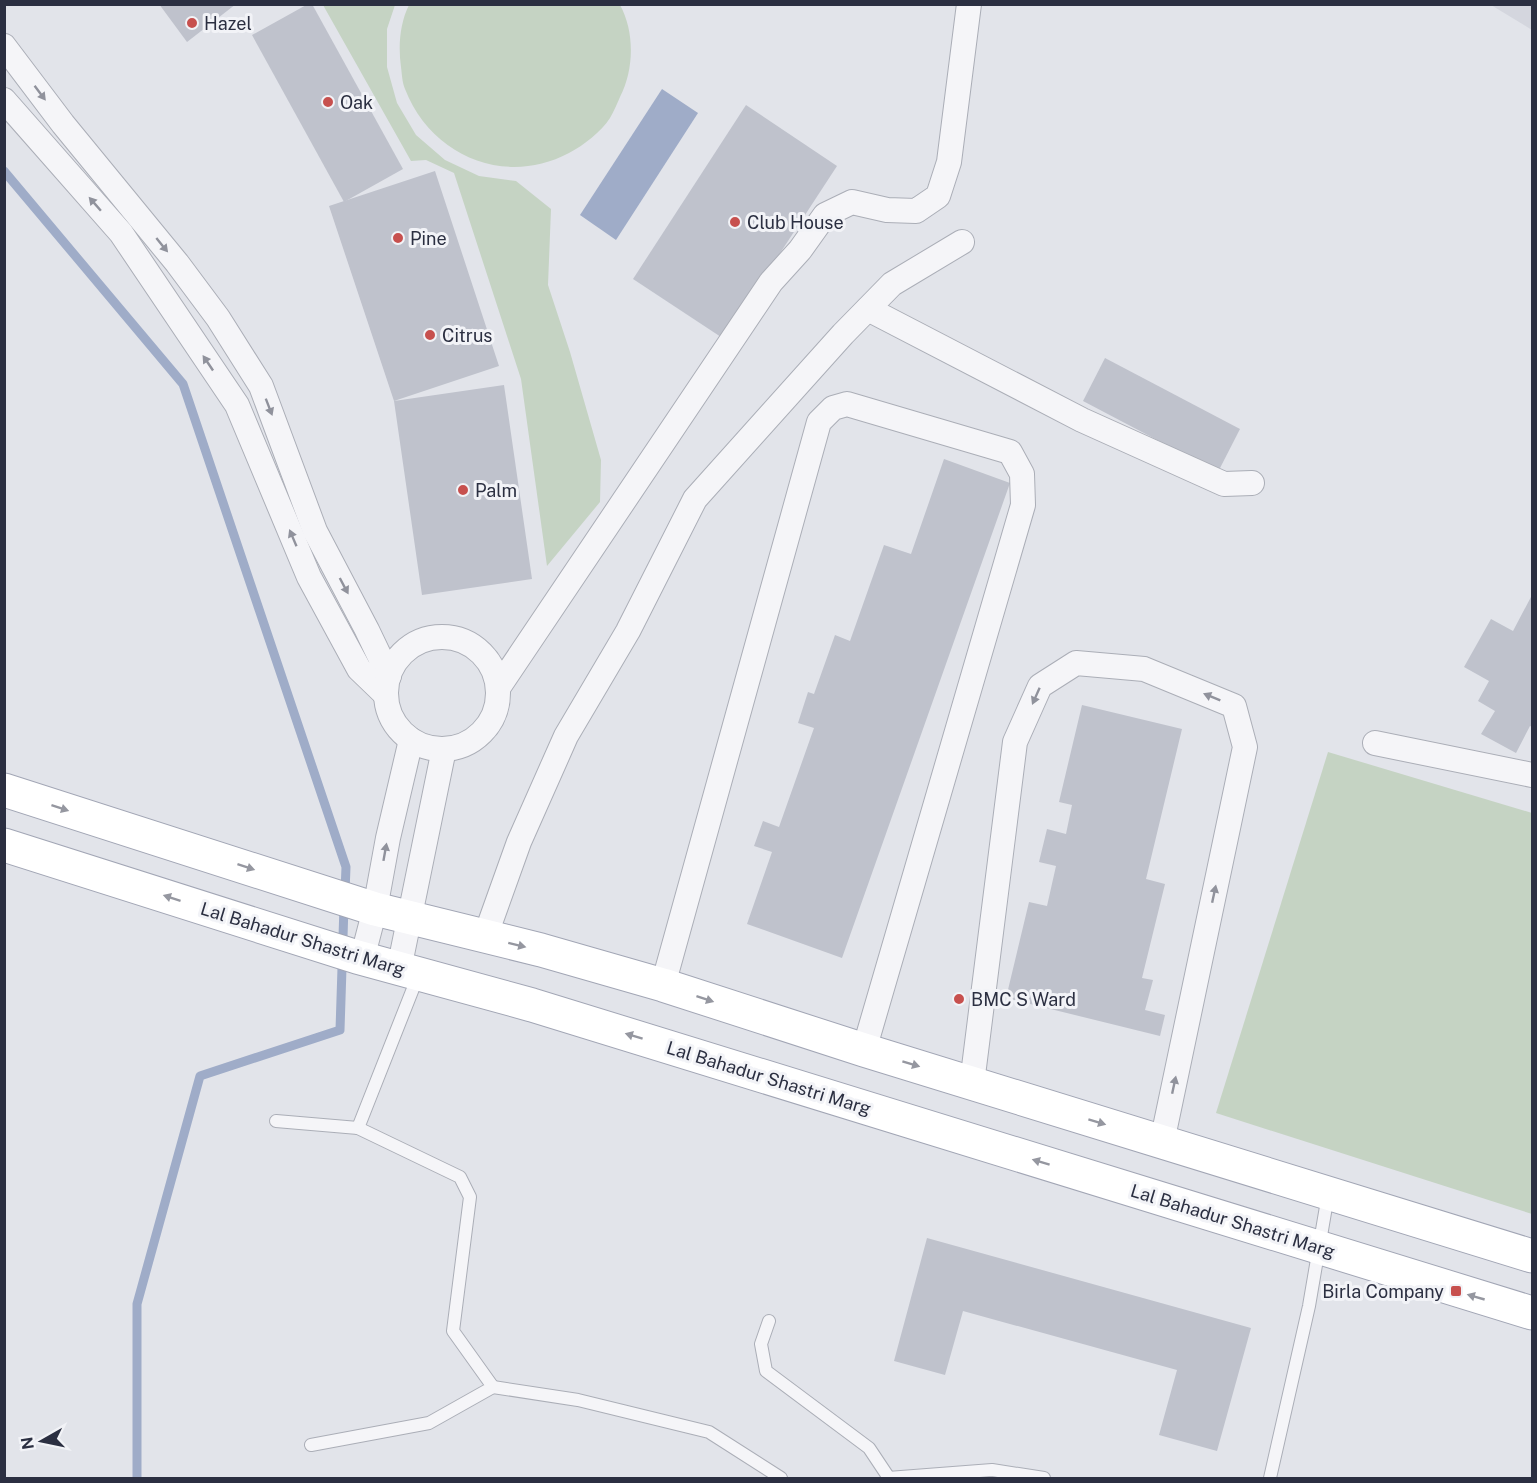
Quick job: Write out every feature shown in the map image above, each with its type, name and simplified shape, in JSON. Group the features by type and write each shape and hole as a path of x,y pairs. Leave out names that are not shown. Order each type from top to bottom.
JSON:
{"main road":[{"path":"4,790 355,903 663,985 864,1050 1533,1256"},
{"name":"Lal Bahadur Shastri Marg","path":"4,844 349,955 531,1005 1533,1313"}],"street":[{"path":"498,688 771,282 800,250 825,214 852,202 887,210 916,211 938,196 948,162 969,4"},
{"path":"4,46 63,124 177,263 218,318 261,386 315,531 387,685 389,712 398,728 411,740 427,747 444,749 462,746 477,738 489,725 497,707 498,688 494,669 483,653 467,642 448,637 429,638 411,645 398,658 387,685"},
{"path":"4,100 121,234 237,405 309,577 359,669 387,685"},
{"path":"485,937 519,842 566,736 628,631 695,499 843,334 892,284 962,242"},
{"path":"868,309 1082,420 1224,484 1252,483"},
{"path":"663,985 819,422 832,408 847,404 1010,452 1022,474 1023,505 864,1050"},
{"path":"972,1083 1016,742 1040,686 1076,663 1144,669 1234,706 1245,747 1162,1142"},
{"path":"349,955 355,903 388,838 411,740"},
{"path":"1375,743 1533,775"},
{"path":"409,972 410,918 444,749"}],"lane":[{"path":"358,1128 409,972"},
{"path":"276,1121 358,1128 460,1178 470,1197 453,1331 493,1387"},
{"path":"1270,1479 1309,1306 1328,1193"},
{"path":"769,1321 761,1344 766,1371 869,1448 889,1478 992,1470 1036,1478"},
{"path":"311,1445 429,1423 493,1387 578,1400 709,1432 781,1479"}],"shaded area":[{"path":"1491,5 1532,5 1532,30"}],"green space":[{"path":"323,5 395,5 387,29 387,67 397,103 416,135 445,160 479,176 516,181 551,209 548,285 601,460 600,502 547,566 521,379 454,173 426,160 411,161"},
{"path":"409,5 620,5 628,27 631,51 625,86 602,128 569,153 545,163 520,167 496,165 473,159 451,148 433,132 417,112 404,86 400,43"},
{"path":"1328,752 1532,813 1532,1214 1216,1113"}],"water":[{"path":"662,89 698,113 616,240 580,215"}],"building":[{"name":"Hazel","path":"159,4 236,4 187,42"},
{"name":"Oak","path":"308,4 312,4 403,169 344,202 252,35"},
{"name":"Club House","path":"746,105 837,166 724,339 633,279"},
{"path":"435,171 499,366 394,401 329,206"},
{"path":"1105,358 1240,429 1218,472 1083,401"},
{"name":"Palm","path":"504,385 532,579 422,595 394,401"},
{"path":"944,459 1010,483 842,958 747,924 772,852 754,846 763,821 779,827 814,728 798,723 808,692 814,694 835,635 850,641 884,545 911,554"},
{"path":"1532,595 1532,727 1530,726 1516,753 1481,734 1495,711 1478,701 1489,681 1464,667 1491,619 1513,631"},
{"path":"1082,705 1182,729 1146,879 1165,884 1142,978 1153,980 1145,1010 1165,1015 1160,1036 1006,998 1029,902 1047,906 1056,866 1039,862 1047,829 1066,834 1072,805 1059,802"},
{"path":"927,1238 1251,1328 1217,1451 1159,1435 1177,1370 963,1311 945,1375 894,1361"}],"waterway":[{"path":"4,171 183,384 346,867 345,892"},
{"path":"137,1478 137,1304 200,1076 340,1030 344,906"}],"place":[{"name":"Hazel","path":"192,23"},
{"name":"Oak","path":"328,102"},
{"name":"Club House","path":"735,222"},
{"name":"Pine","path":"398,238"},
{"name":"Citrus","path":"430,335"},
{"name":"Palm","path":"463,490"},
{"name":"BMC S Ward","path":"959,999"},
{"name":"Birla Company","path":"1456,1291"}]}
